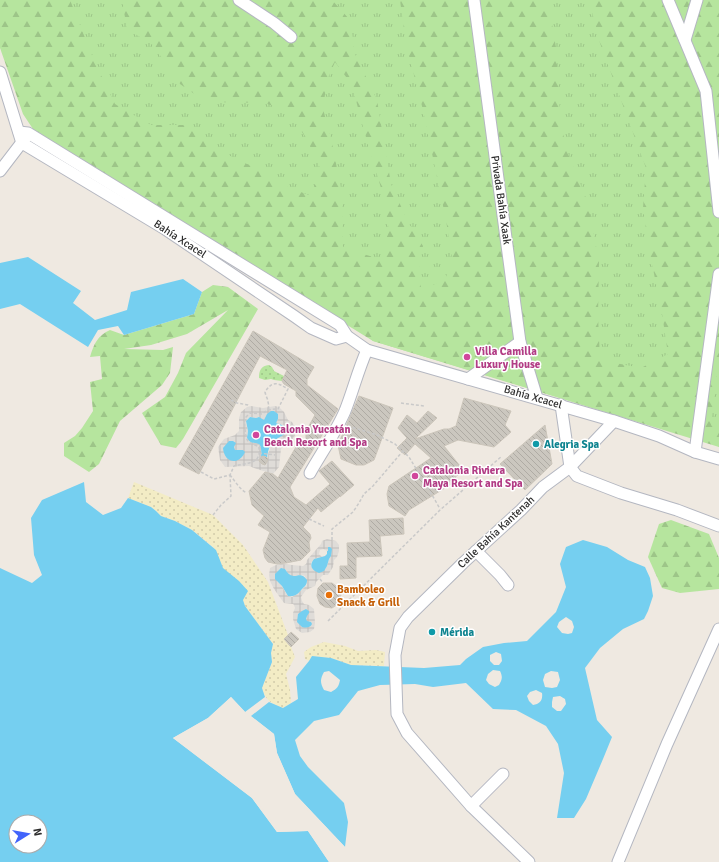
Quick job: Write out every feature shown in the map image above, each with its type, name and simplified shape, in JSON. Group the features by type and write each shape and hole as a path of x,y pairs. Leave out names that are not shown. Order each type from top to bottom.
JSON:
{"street":[{"path":"239,0 274,23 291,37"},
{"name":"Privada Bahía Xaak","path":"474,0 520,342 537,398"},
{"path":"668,0 706,92 719,212"},
{"path":"685,40 697,0"},
{"path":"0,72 23,136 0,171"},
{"name":"Bahía Xcacel","path":"23,136 165,228 311,328 336,339 347,336"},
{"name":"Bahía Xcacel","path":"23,136 340,325 347,336 367,350 614,421 659,436 695,452 719,459"},
{"path":"695,452 719,274"},
{"path":"468,379 520,342"},
{"path":"310,473 341,420 346,409 360,364 367,350"},
{"path":"561,405 570,467 577,476 621,493 677,510 719,526"},
{"name":"Calle Bahía Kantenah","path":"471,806 407,733 397,714 395,655 400,628 414,612 476,551 521,510 543,487 570,467 614,421"},
{"path":"476,551 508,585"},
{"path":"618,862 667,744 719,629"},
{"path":"503,774 471,806 529,862"}],"path":[{"path":"213,515 231,496 230,475 234,466 258,459 260,453 259,447 246,440 244,424 246,417 250,413 262,414 269,409 278,409 288,389 276,383 269,387 265,392 269,409"},
{"path":"231,400 249,406"},
{"path":"400,403 424,406"},
{"path":"341,420 350,427 377,435 395,444 409,457 440,510"},
{"path":"332,540 332,528 353,512 364,494 373,486 402,452"},
{"path":"260,453 275,455"},
{"path":"328,621 440,510 502,456"},
{"path":"201,472 214,479 230,475"},
{"path":"230,475 247,493"},
{"path":"309,519 324,526"},
{"path":"320,579 323,583"}],"green space":[{"path":"0,0 70,0 95,63 115,104 151,125 184,125 218,150 251,166 278,183 311,196 321,170 309,144 291,113 265,103 206,102 180,84 153,45 127,29 122,0 332,0 350,20 355,54 377,100 391,184 408,222 423,246 418,274 422,292 446,277 452,258 446,220 423,110 406,44 400,0 548,0 556,48 559,102 565,146 588,203 599,262 598,316 600,360 641,368 668,354 643,208 646,168 600,43 589,0 719,0 719,358 711,425 719,430 719,447 373,341 35,132 23,114 0,48","holes":["335,62 352,85 381,188 389,230 380,259 343,248 342,194 331,138 323,109 327,80"]},
{"path":"38,0 606,0 719,292 719,447 607,367 594,408 373,341 131,137"},
{"path":"213,285 228,287 258,309 183,439 176,448 161,445 142,413 165,397 178,373 186,353 228,310 187,334 151,345 124,349 163,350 173,347 170,373 162,385 120,421 99,464 89,472 64,456 64,443 75,436 93,411 90,382 102,379 100,356 90,357 99,338 110,330 124,335 194,314 202,292"},
{"path":"269,365 274,371 284,376 282,381 271,379 265,380 259,378 261,369 264,366"},
{"path":"671,520 709,534 719,558 719,589 680,593 662,588 648,557 659,524"}],"sand":[{"path":"134,482 213,515 243,545 268,582 288,635 284,639 291,647 295,657 286,674 290,690 291,703 283,708 267,699 262,688 272,662 271,653 273,644 245,606 227,572 223,568 213,547 192,530 175,521 161,516 151,507 128,498"},
{"path":"324,642 345,646 358,651 376,650 385,652 384,666 351,665 331,658 312,656 309,661 305,659 304,652 311,647"}],"shaded area":[{"path":"247,407 279,407 295,427 296,434 292,440 285,443 281,449 279,467 273,474 249,466 225,467 220,460 218,447 224,439 235,435 239,431 239,418 241,412","holes":["274,411 278,419 276,423 282,425 282,436 272,443 267,462 263,465 259,461 261,457 261,447 258,443 251,442 247,435 248,431 246,423 247,419 250,417 258,417 264,420 271,412"]},
{"path":"327,539 336,541 339,545 339,551 334,560 333,567 328,575 323,575 316,582 315,586 306,590 301,597 304,604 309,605 314,609 315,623 314,629 310,632 302,633 296,629 293,619 295,608 294,605 284,603 270,581 270,568 281,564 303,566 322,541","holes":["328,547 331,556 327,566 315,571 311,566 311,563 314,559 322,557 319,554 320,550 324,549 328,551","285,569 288,574 293,577 302,575 305,576 307,585 292,597 288,596 277,581"]}],"water":[{"path":"28,257 81,291 73,303 95,320 127,310 131,292 183,279 202,292 194,314 124,335 118,326 98,330 88,347 20,304 0,309 0,263"},
{"path":"271,411 278,414 276,423 283,425 286,429 285,434 270,446 267,458 265,456 261,457 259,444 252,443 247,438 248,431 246,421 250,417 259,417 264,420 267,414"},
{"path":"229,441 236,443 234,447 235,450 243,450 245,452 236,461 229,460 224,453 223,448"},
{"path":"84,482 86,502 103,515 121,508 128,498 151,507 161,516 175,521 192,530 216,550 223,568 239,581 248,591 243,600 245,606 273,644 271,653 272,662 262,688 265,697 245,712 231,697 208,718 173,738 252,798 277,832 308,831 329,862 0,862 0,568 32,583 42,575 34,555 31,518 42,500"},
{"path":"583,540 607,547 628,560 645,567 650,578 653,596 644,619 623,629 600,648 585,668 597,720 612,737 586,799 574,818 557,818 564,773 558,744 546,726 516,710 493,709 466,683 433,687 415,684 380,685 358,691 339,715 314,721 295,740 300,756 308,767 344,803 348,822 345,847 295,794 277,753 274,734 251,716 269,702 283,708 298,699 296,677 312,656 331,658 351,665 424,668 460,665 483,647 527,641 556,612 566,587 560,564 566,547","holes":["566,617 572,621 574,627 572,633 562,633 557,627 559,622","496,652 501,654 502,661 499,665 494,665 490,661 490,655","493,670 500,671 502,675 501,682 495,687 489,684 486,680 488,674","329,671 340,680 338,686 331,692 324,690 321,679 324,672","551,671 558,672 560,680 557,687 545,687 543,680 545,674","536,690 542,693 542,698 538,704 533,705 527,696 530,692","560,696 565,699 566,704 561,711 557,711 552,707 553,697"]},
{"path":"328,547 332,549 327,566 324,571 319,573 316,572 311,565 314,559 327,554"},
{"path":"281,568 285,569 291,575 301,575 307,580 306,585 296,595 288,596 282,586 275,579 275,574"},
{"path":"306,609 309,613 306,619 312,624 306,628 302,627 297,622 298,614"}],"pier":[{"path":"231,697 247,714 244,714 231,700 209,720 176,738 254,797 278,830 309,829 331,862 329,862 308,831 277,832 252,798 173,738 208,718"},
{"path":"249,715 274,734 277,753 295,794 345,847 345,849 294,796 275,753 272,735 249,718"}],"building":[{"path":"253,331 314,367 307,379 307,385 338,409 290,487 294,497 306,505 330,484 319,471 332,461 354,485 321,512 318,508 303,527 310,534 310,551 301,560 286,563 277,564 268,562 265,558 263,550 270,532 258,525 264,516 252,505 249,491 265,472 273,474 278,478 300,440 306,442 306,431 315,415 296,396 296,391 284,384 282,381 287,370 260,356 199,474 179,464"},
{"path":"359,396 393,408 374,460 364,465 356,465 341,459 338,445"},
{"path":"464,398 511,411 505,425 511,432 494,447 458,440 444,446 464,471 455,477 458,480 409,510 405,516 389,506 387,494 389,486 431,458 415,444 405,455 397,448 407,438 398,428 407,415 417,423 428,411 437,418 415,439 456,426"},
{"name":"Alegria Spa","path":"545,425 552,464 525,490 500,464"},
{"path":"263,456 268,459 265,465 259,461"},
{"path":"403,518 404,534 380,536 382,556 356,557 356,578 340,579 340,566 348,566 347,543 370,542 369,520"},
{"name":"Bamboleo Snack & Grill","path":"323,583 332,583 340,589 341,595 338,604 332,608 325,607 320,604 317,596 318,588"},
{"path":"291,632 299,639 291,647 284,639"}],"place":[{"name":"Villa Camilla Luxury House","path":"467,357"},
{"name":"Catalonia Yucatán Beach Resort and Spa","path":"256,435"},
{"name":"Alegria Spa","path":"536,444"},
{"name":"Catalonia Riviera Maya Resort and Spa","path":"415,476"},
{"name":"Bamboleo Snack & Grill","path":"329,595"},
{"name":"Mérida","path":"432,632"}]}
